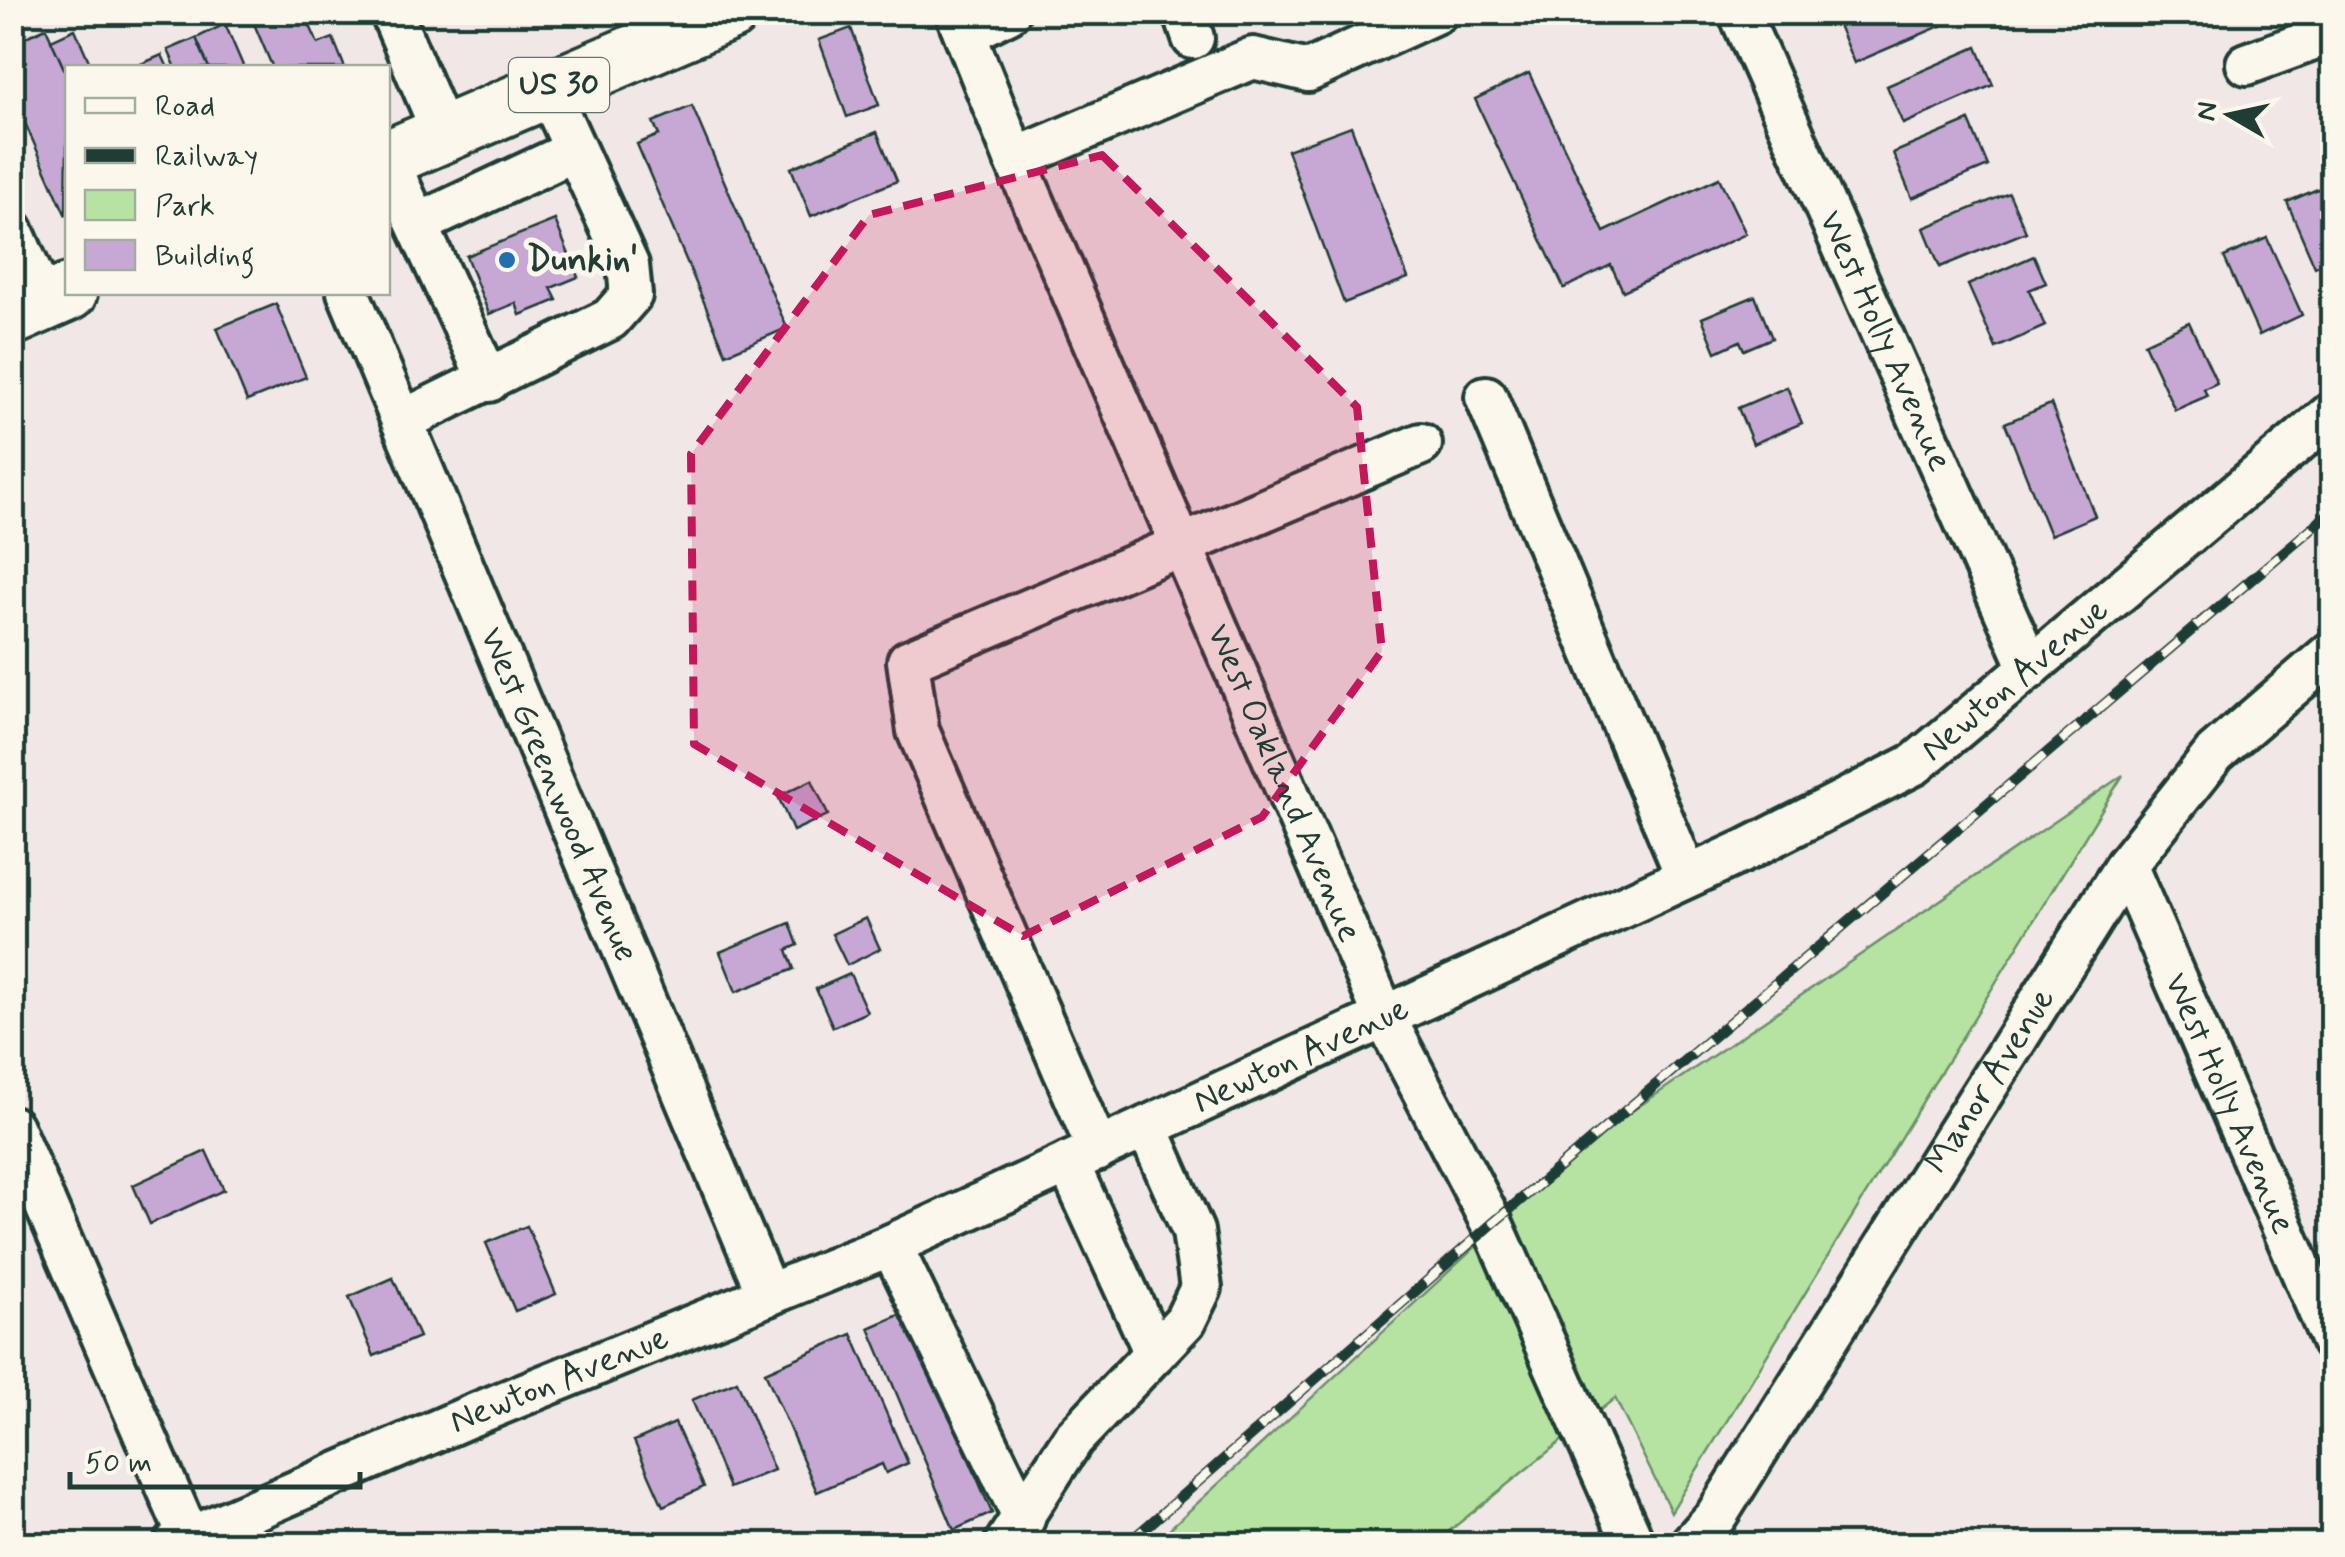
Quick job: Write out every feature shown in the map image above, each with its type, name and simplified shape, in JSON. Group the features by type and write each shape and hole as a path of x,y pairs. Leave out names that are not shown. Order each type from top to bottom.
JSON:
{"highway":[{"name":"US 30","path":"390,159 730,12"}],"street":[{"path":"391,12 443,134"},
{"path":"961,24 1009,12"},
{"path":"1014,159 1254,58 1308,71 1438,12"},
{"name":"West Holly Avenue","path":"1740,12 2030,668"},
{"name":"West Oakland Avenue","path":"961,24 1014,159 1385,1018 1492,1224 1634,1544"},
{"path":"2247,64 2332,33"},
{"path":"402,421 610,319 631,295 628,264 548,90"},
{"path":"418,224 574,151"},
{"path":"390,164 489,381"},
{"path":"12,230 42,304"},
{"name":"West Greenwood Avenue","path":"349,295 768,1295"},
{"path":"1486,396 1686,876"},
{"name":"Newton Avenue","path":"182,1541 468,1418 891,1245 1748,849 1915,764 2332,413"},
{"path":"1155,1354 1083,1156 918,731 908,660 1421,444"},
{"name":"Manor Avenue","path":"1692,1544 1716,1516 2126,864 2215,753 2332,652"},
{"name":"West Holly Avenue","path":"2126,864 2332,1341"},
{"path":"12,1127 182,1541"},
{"path":"1014,1532 1074,1439 1185,1321 1200,1288 1192,1232 1147,1127"},
{"path":"891,1245 1014,1532"}],"highlighted area":[{"path":"1102,155 1357,407 1382,651 1262,817 1023,936 694,744 691,454 869,215"}],"green space":[{"path":"2123,775 1671,1512 1615,1398 1433,1544 1153,1544 1597,1135"}],"building":[{"path":"249,12 304,12 318,44 333,38 344,65 272,65"},
{"path":"1866,12 1957,12 1959,18 1854,63 1838,25"},
{"path":"225,24 243,65 208,65 196,38"},
{"path":"46,28 65,70 65,214 14,98 23,95 12,72 12,43"},
{"path":"851,28 879,105 847,117 819,40"},
{"path":"75,29 91,65 65,65 65,70 51,40"},
{"path":"196,38 208,65 175,65 168,50"},
{"path":"1977,47 1993,85 1903,124 1887,86"},
{"path":"162,55 167,65 142,65"},
{"path":"1529,73 1604,232 1719,178 1746,234 1623,291 1611,265 1564,288 1475,99"},
{"path":"692,106 787,328 726,354 637,144 659,135 653,122"},
{"path":"1969,121 1988,166 1912,198 1893,153"},
{"path":"1351,126 1408,278 1344,303 1287,150"},
{"path":"877,132 897,181 811,216 791,168"},
{"path":"2332,183 2332,260 2315,267 2287,202"},
{"path":"2009,193 2026,232 1940,267 1924,228"},
{"path":"555,220 578,277 551,288 557,300 520,315 516,303 489,314 466,256"},
{"path":"2267,238 2302,315 2259,335 2224,257"},
{"path":"2034,256 2046,283 2029,290 2045,326 1996,348 1968,285"},
{"path":"1755,296 1772,338 1744,350 1740,341 1716,352 1702,318"},
{"path":"276,304 306,377 247,401 217,328"},
{"path":"2189,322 2217,383 2204,389 2207,396 2175,410 2144,343"},
{"path":"1787,387 1802,423 1753,444 1738,408"},
{"path":"2051,404 2095,516 2050,535 2005,423"},
{"path":"812,780 828,815 793,831 778,796"},
{"path":"866,918 880,949 847,965 832,934"},
{"path":"790,923 798,945 787,950 794,969 736,992 720,952"},
{"path":"850,974 867,1012 833,1027 816,989"},
{"path":"206,1151 224,1190 150,1224 133,1185"},
{"path":"527,1226 556,1294 515,1311 486,1243"},
{"path":"393,1278 419,1337 374,1356 349,1297"},
{"path":"906,1312 992,1513 954,1530 869,1328"},
{"path":"852,1334 908,1463 886,1473 882,1464 817,1492 765,1372"},
{"path":"737,1381 774,1470 729,1488 692,1400"},
{"path":"675,1423 704,1487 663,1506 634,1441"}],"railway":[{"path":"1127,1544 1492,1224 2332,511"}],"place":[{"name":"Dunkin'","path":"507,260"}]}
